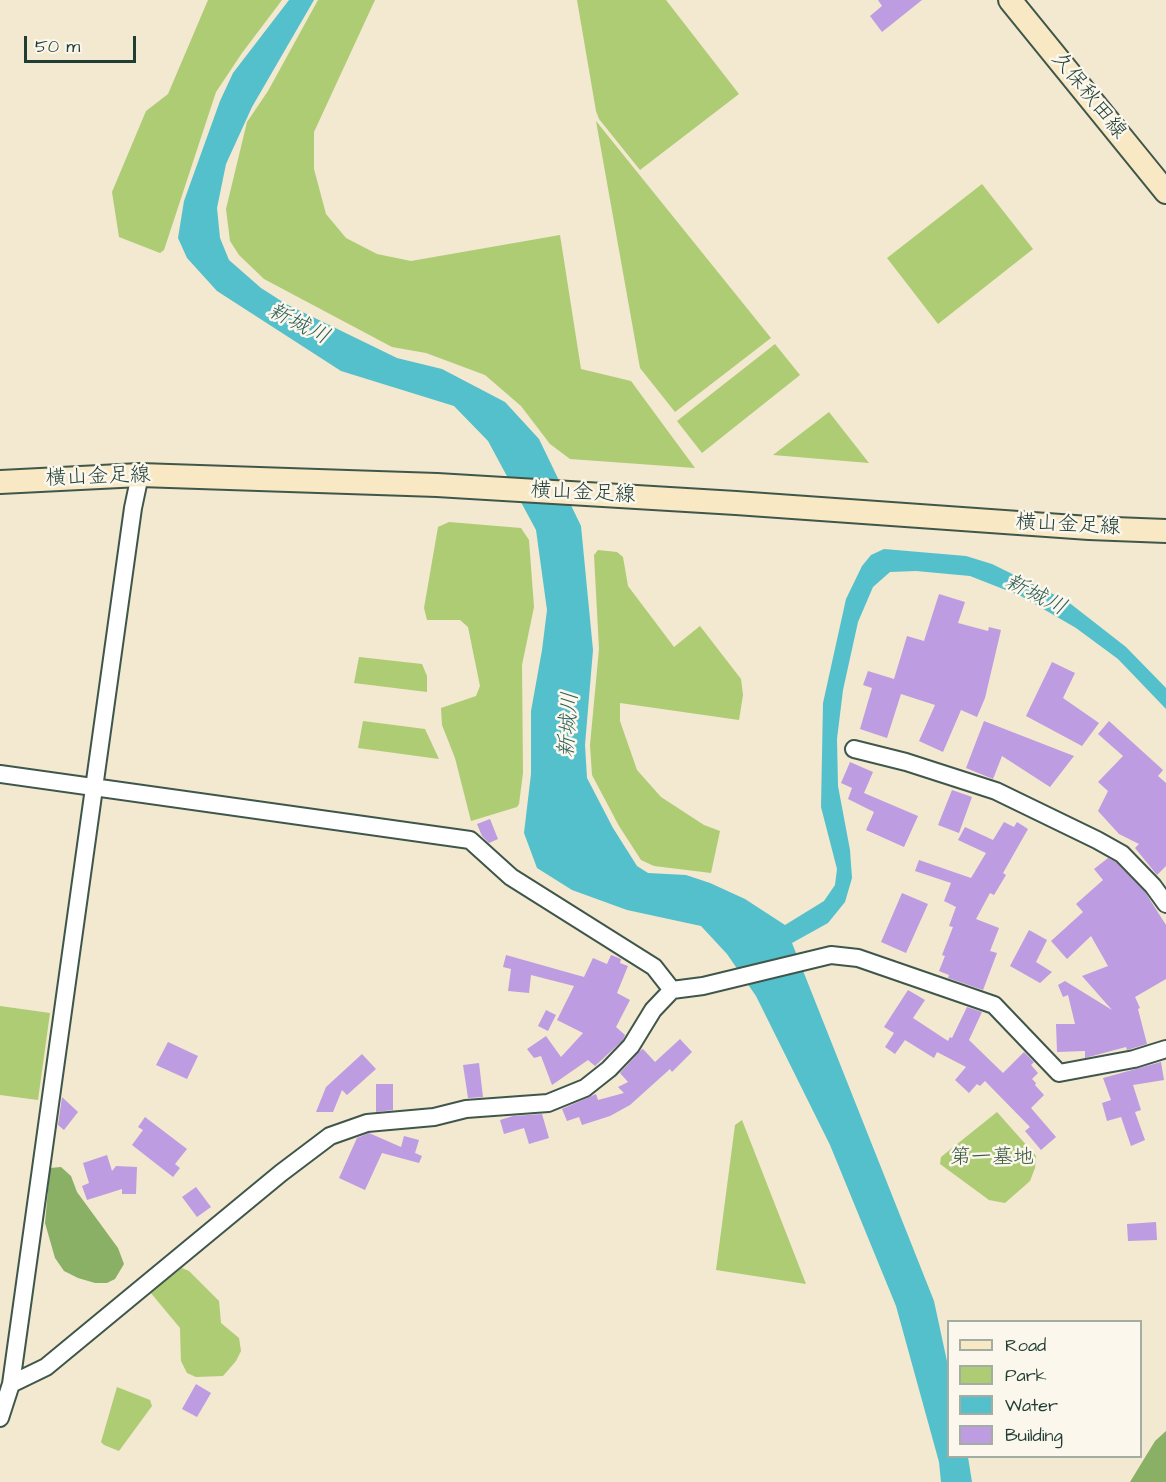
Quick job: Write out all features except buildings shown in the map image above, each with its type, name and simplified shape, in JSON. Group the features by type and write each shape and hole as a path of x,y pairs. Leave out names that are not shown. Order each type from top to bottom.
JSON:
{"street":[{"name":"久保秋田線","path":"1010,0 1166,192"},
{"name":"横山金足線","path":"0,482 140,475 437,485 1078,528 1166,531"},
{"path":"0,1418 11,1384 133,508 140,475"},
{"path":"854,749 906,762 996,790 1097,840 1122,854 1153,886 1166,904"},
{"path":"0,774 470,840 511,877 654,967 672,990"},
{"path":"11,1384 46,1367 281,1173 330,1136 367,1123 434,1117 466,1109 548,1103 585,1088 609,1069 631,1046 653,1010 672,990 703,986 831,955 858,958 994,1005 1059,1073 1134,1059 1166,1049"}],"green space":[{"path":"208,0 282,0 216,92 164,250 160,253 119,237 112,192 146,111 168,94"},
{"path":"318,0 375,0 314,132 314,169 326,214 346,238 377,254 411,261 560,235 581,369 631,381 695,468 570,459 550,444 521,406 485,375 426,353 392,347 264,279 239,255 230,241 226,209 247,122 268,91"},
{"path":"577,0 666,0 739,94 640,170 599,119 596,111"},
{"path":"596,121 771,338 675,412 640,368"},
{"path":"982,184 1033,249 938,324 887,258"},
{"path":"775,344 800,375 702,453 677,421"},
{"path":"829,412 869,463 773,455"},
{"path":"449,522 521,528 529,540 534,607 522,665 523,773 519,804 517,807 471,821 455,758 442,725 441,708 476,696 480,686 468,627 460,620 427,620 424,608 438,527"},
{"path":"598,550 617,552 623,557 628,586 674,647 700,626 741,679 743,695 739,720 620,703 620,721 637,770 661,797 704,825 720,831 711,873 654,866 641,860 619,826 592,775 590,745 599,649 594,555"},
{"path":"359,657 422,664 427,676 427,692 354,683"},
{"path":"363,721 425,729 439,759 358,748"},
{"path":"0,1006 50,1013 38,1100 0,1095"},
{"name":"第一墓地","path":"997,1112 1036,1156 1035,1168 1030,1181 1005,1203 989,1200 940,1164 941,1157"},
{"path":"742,1120 806,1284 716,1270 735,1125"},
{"path":"61,1167 71,1176 77,1192 118,1248 124,1264 115,1279 107,1283 95,1283 78,1278 64,1271 55,1258 45,1223 50,1168"},
{"path":"182,1268 189,1271 219,1301 221,1323 239,1338 241,1351 223,1376 196,1377 187,1373 181,1361 180,1328 150,1292"},
{"path":"117,1387 150,1400 152,1406 119,1451 101,1442"},
{"path":"1166,1431 1166,1482 1130,1482 1155,1441"}],"water":[{"name":"新城川","path":"289,0 314,0 252,107 226,164 217,208 220,238 229,260 261,288 286,304 397,358 442,369 505,402 539,439 581,526 593,650 585,745 587,778 613,828 637,866 648,873 686,875 710,883 745,899 785,925 824,901 835,885 837,869 821,807 823,703 846,599 862,566 871,555 884,549 966,556 992,564 1067,601 1126,647 1166,688 1166,709 1118,659 1076,628 1021,596 970,576 916,571 890,572 873,587 858,622 843,690 837,739 838,786 850,850 852,878 845,902 828,923 792,943 934,1301 947,1361 947,1458 968,1458 972,1482 941,1482 939,1462 896,1306 830,1145 756,996 727,954 701,926 627,910 572,890 537,868 524,833 531,774 531,711 547,610 536,530 488,441 454,406 341,371 217,291 187,258 178,238 184,201 220,101 233,73"}]}
